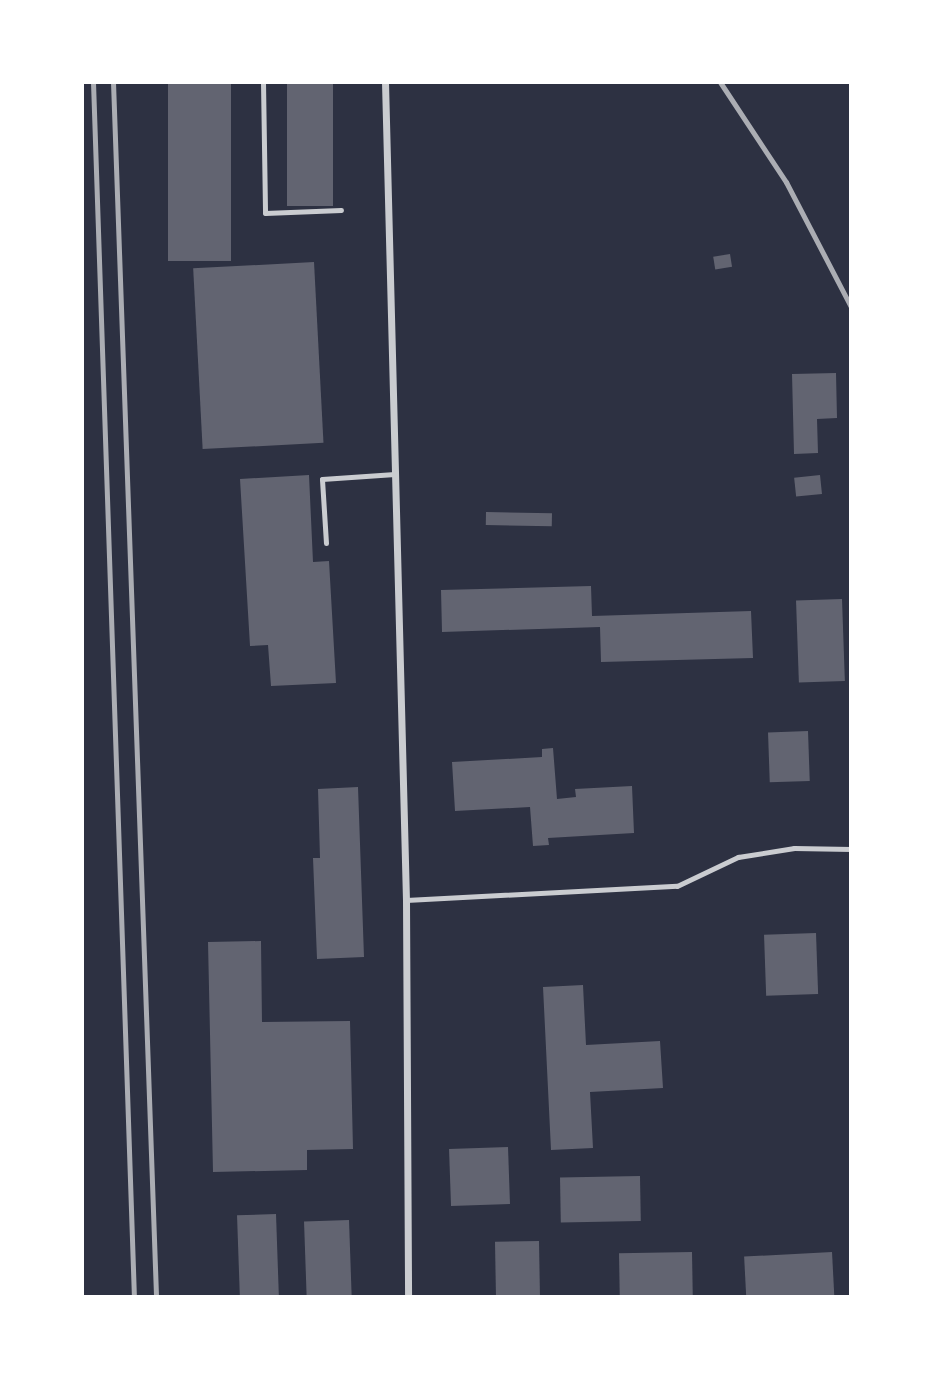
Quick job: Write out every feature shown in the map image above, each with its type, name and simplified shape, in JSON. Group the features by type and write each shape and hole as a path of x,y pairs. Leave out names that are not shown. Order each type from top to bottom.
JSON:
{"street":[{"path":"385,82 406,900 408,1297"}],"lane":[{"path":"263,82 265,213 341,210"},
{"path":"326,543 322,479 395,474"},
{"path":"406,900 677,886 738,857 794,848 851,849"}],"building":[{"path":"168,82 231,82 231,261 168,261"},
{"path":"287,82 333,82 333,206 287,206"},
{"path":"730,254 732,267 715,269 713,257"},
{"path":"314,262 323,443 203,449 193,268"},
{"path":"836,373 837,418 817,419 818,453 794,454 792,374"},
{"path":"309,475 313,562 329,561 336,683 271,686 268,645 250,646 240,479"},
{"path":"820,475 822,494 796,497 794,478"},
{"path":"486,512 552,513 552,526 486,525"},
{"path":"591,586 592,616 751,611 753,658 601,662 600,627 442,632 441,590"},
{"path":"842,599 845,681 799,683 796,601"},
{"path":"808,731 810,781 770,782 768,732"},
{"path":"553,748 557,799 576,797 575,789 632,786 634,833 548,838 549,845 533,846 530,807 455,811 452,762 542,757 542,749"},
{"path":"358,787 364,957 317,959 313,858 320,858 318,789"},
{"path":"816,933 818,994 766,996 764,935"},
{"path":"261,941 262,1022 350,1021 353,1149 307,1150 307,1170 213,1172 208,942"},
{"path":"583,985 586,1045 660,1041 663,1088 590,1092 593,1148 551,1150 543,987"},
{"path":"508,1147 510,1204 451,1206 449,1149"},
{"path":"640,1176 641,1221 561,1222 560,1177"},
{"path":"276,1214 279,1297 240,1297 237,1215"},
{"path":"349,1220 352,1297 307,1297 304,1222"},
{"path":"539,1241 540,1297 496,1297 495,1242"},
{"path":"692,1252 693,1297 620,1297 619,1253"},
{"path":"832,1252 834,1297 746,1297 744,1257"}],"railway":[{"path":"93,82 134,1297"},
{"path":"113,82 156,1297"},
{"path":"720,82 786,182 851,307"}]}
